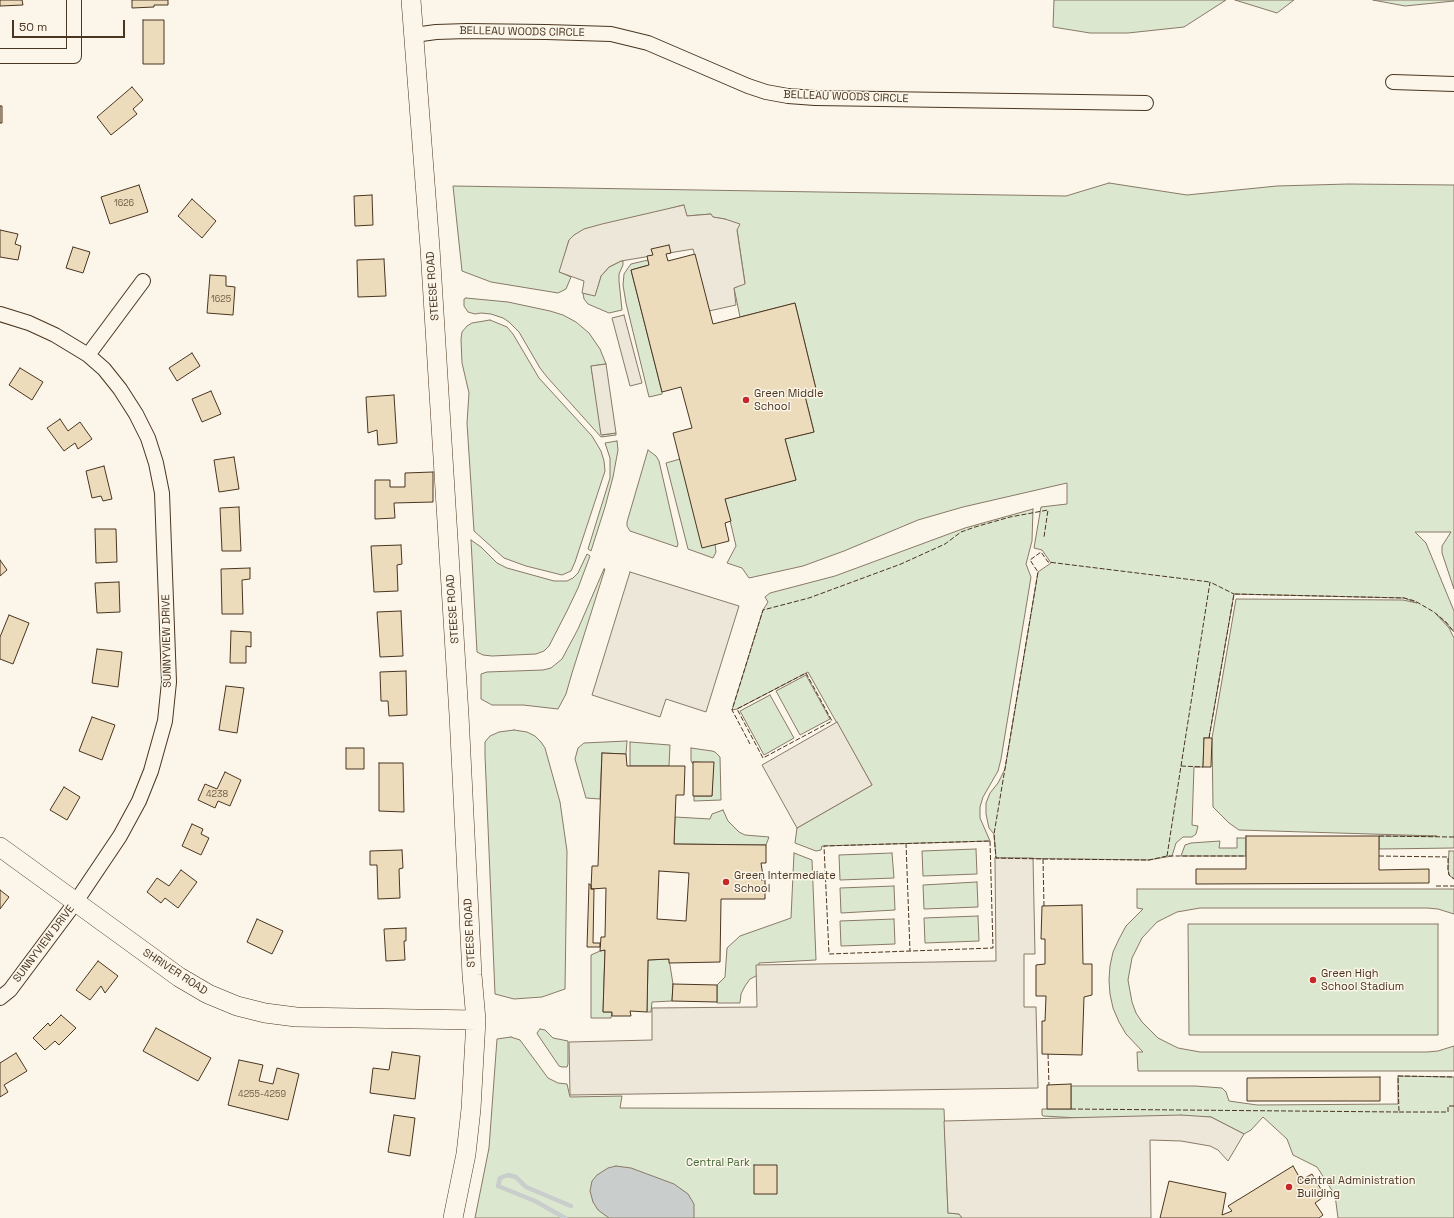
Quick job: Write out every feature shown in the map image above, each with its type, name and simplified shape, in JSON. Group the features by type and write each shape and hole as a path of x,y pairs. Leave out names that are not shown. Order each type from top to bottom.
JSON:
{"street":[{"path":"0,56 74,56 74,0"},
{"name":"STEESE ROAD","path":"411,0 430,248 459,715 472,975 476,1020 466,1154 453,1218"},
{"name":"BELLEAU WOODS CIRCLE","path":"414,35 436,32 467,31 611,34 648,43 664,49 748,86 766,92 788,96 815,98 1146,103"},
{"path":"1393,82 1454,84"},
{"path":"88,355 143,281"},
{"name":"SUNNYVIEW DRIVE","path":"0,314 29,322 88,355 108,374 120,389 148,438 156,463 162,493 169,682 165,721 162,733 151,771 139,801 120,836 75,903 10,990 0,998"},
{"name":"SHRIVER ROAD","path":"0,847 75,903 179,977 208,994 236,1006 265,1013 296,1017 476,1020"}],"green space":[{"path":"1054,0 1226,0 1184,27 1128,33 1090,33 1053,27"},
{"path":"1235,0 1294,0 1277,13"},
{"path":"1373,0 1454,0 1454,1 1405,6"},
{"path":"1109,183 1187,195 1277,186 1348,184 1454,185 1454,589 1442,553 1442,546 1451,532 1415,532 1426,543 1454,611 1454,632 1436,614 1449,628 1454,638 1454,848 1379,849 1379,836 1437,836 1239,830 1229,823 1213,807 1212,738 1236,599 1403,600 1417,603 1404,598 1234,594 1209,738 1204,738 1203,767 1194,767 1192,825 1198,826 1196,834 1192,837 1183,837 1176,843 1172,856 1149,860 996,858 994,834 989,828 986,814 986,803 990,793 998,783 1005,769 1038,572 1051,563 1042,550 1034,548 1041,507 1067,504 1067,483 963,507 918,520 844,551 803,566 749,578 742,568 727,563 736,546 725,499 796,480 785,439 814,432 804,392 816,389 795,303 740,317 734,288 745,283 737,230 725,219 712,217 711,214 687,216 683,205 574,235 569,240 560,272 571,277 566,289 558,293 491,282 462,271 453,186 1066,196"},
{"path":"648,260 649,265 631,270 662,392 662,394 649,397 623,285 624,274 631,264"},
{"path":"623,261 623,265 619,274 619,281 622,310 609,313 588,304 584,299 583,293 595,295 601,276 609,267"},
{"path":"464,299 508,302 550,311 563,315 576,322 589,333 600,349 606,364 591,366 602,435 616,433 616,435 601,437 547,377 519,332 503,318 491,314 475,314 468,312 464,306"},
{"path":"490,320 507,327 513,334 539,378 592,436 601,451 604,461 605,471 575,562 571,571 562,575 526,566 504,558 474,531 467,423 469,393 462,363 461,339 462,332 467,326 472,323"},
{"path":"617,441 618,450 613,477 591,551 588,549 610,478 610,458 605,443"},
{"path":"648,450 656,456 659,461 678,544 677,547 630,531 627,526"},
{"path":"680,459 715,544 716,552 713,558 688,549 666,463"},
{"path":"1033,509 1032,541 1026,564 1031,577 1001,759 998,771 983,797 980,807 980,818 990,841 822,846 821,850 816,851 795,843 797,828 872,785 808,672 737,709 732,710 763,610 768,602 765,597 770,593 835,576 965,528"},
{"path":"471,540 481,547 497,563 507,568 554,581 567,581 573,578 578,573 587,554 590,556 578,588 567,611 549,646 544,651 536,654 492,656 483,655 477,652"},
{"path":"604,569 566,694 558,709 523,705 492,705 481,699 481,674 487,672 543,670 551,668 562,659 578,629"},
{"path":"806,675 830,719 800,735 776,691"},
{"path":"770,695 794,738 764,755 740,711"},
{"path":"514,730 527,732 535,736 545,748 560,802 567,851 565,989 542,997 514,999 495,994 485,742 490,736 499,732"},
{"path":"627,741 626,754 602,753 600,799 586,798 575,759 578,748 584,743"},
{"path":"630,742 670,745 669,766 630,766"},
{"path":"691,748 712,751 720,757 721,800 694,801 694,796 712,796 713,763 694,762 693,764 691,761"},
{"path":"723,810 728,821 739,832 745,835 769,837 766,845 674,844 675,817 710,819 712,814"},
{"path":"1237,838 1246,838 1246,856 1181,856 1185,845 1191,843 1220,841 1219,848 1237,848"},
{"path":"976,849 977,874 923,876 922,851"},
{"path":"1449,851 1454,851 1454,879 1449,875"},
{"path":"794,853 812,860 816,960 759,963 758,975 750,979 745,986 741,994 740,1003 717,1003 717,985 725,977 727,948 740,936 791,918"},
{"path":"892,853 894,878 840,880 839,855"},
{"path":"977,882 978,907 924,909 923,885"},
{"path":"894,886 895,910 841,913 840,888"},
{"path":"1137,889 1454,889 1454,914 1438,909 1427,908 1200,908 1177,912 1157,922 1142,938 1132,958 1128,980 1132,1002 1136,1013 1142,1022 1158,1038 1178,1048 1200,1052 1427,1052 1438,1051 1454,1046 1454,1071 1138,1071 1137,1052 1143,1052 1126,1034 1119,1022 1113,1008 1109,980 1113,952 1119,939 1126,926 1143,909 1137,908"},
{"path":"978,916 979,941 925,943 924,918"},
{"path":"894,919 895,944 841,946 840,921"},
{"name":"Green High School Stadium","path":"1188,924 1438,924 1438,1035 1189,1035"},
{"path":"605,950 603,1012 612,1012 611,1018 591,1018 591,955"},
{"path":"669,959 673,984 672,1001 652,1002 651,1012 647,1012 648,960"},
{"path":"540,1029 545,1030 553,1038 568,1041 567,1067 559,1066 538,1035 537,1033"},
{"name":"Central Park","path":"511,1037 520,1040 548,1078 558,1083 567,1084 570,1097 622,1096 620,1108 944,1109 948,1213 960,1214 962,1218 475,1218 489,1148 497,1039"},
{"path":"1398,1076 1454,1077 1454,1218 1338,1218 1335,1195 1317,1167 1293,1155 1287,1139 1263,1117 1251,1130 1244,1134 1211,1117 1096,1119 1042,1115 1042,1109 1071,1109 1071,1086 1195,1086 1222,1088 1226,1092 1229,1101 1257,1105 1398,1104"}],"shaded area":[{"path":"684,205 687,216 711,214 713,217 740,224 737,230 745,284 734,288 736,305 709,311 693,249 621,261 609,267 601,276 595,296 582,293 584,281 559,272 569,240 584,229"},
{"path":"624,315 642,383 630,386 612,318"},
{"path":"606,364 616,433 601,435 591,366"},
{"path":"630,572 739,606 706,712 666,699 660,717 592,695"},
{"path":"837,722 872,785 797,828 762,765"},
{"path":"995,858 1033,858 1035,954 1024,954 1024,1007 1036,1007 1038,1088 570,1095 569,1042 652,1040 652,1008 757,1007 756,965 996,961"},
{"path":"1181,1115 1211,1117 1244,1134 1228,1161 1218,1150 1210,1146 1181,1141 1150,1140 1151,1218 962,1218 959,1214 948,1213 944,1121"},
{"path":"616,1166 631,1168 674,1184 688,1194 694,1204 694,1218 609,1218 598,1210 593,1202 590,1191 592,1181 597,1175 608,1168"}],"building":[{"path":"0,0 22,0 23,5 0,6"},
{"path":"132,0 168,0 168,5 132,8"},
{"path":"143,20 164,20 164,64 143,64"},
{"path":"132,87 143,100 133,109 137,114 111,135 97,117"},
{"path":"0,106 2,106 2,123 0,123"},
{"path":"139,185 148,212 110,224 101,197"},
{"path":"372,195 373,225 355,226 354,196"},
{"path":"192,199 216,221 202,238 178,216"},
{"path":"0,230 18,234 15,244 21,246 18,260 0,257"},
{"name":"Green Middle School","path":"669,245 671,253 666,254 668,261 695,254 713,324 795,303 816,389 804,392 814,432 785,439 796,480 725,499 731,521 725,523 729,541 702,548 673,433 692,428 681,387 662,392 631,270 649,265 647,256 653,255 651,249"},
{"path":"73,247 90,252 83,273 66,268"},
{"path":"384,259 386,296 358,297 357,260"},
{"path":"210,275 226,276 226,286 235,287 233,315 207,313"},
{"path":"192,353 200,366 177,381 169,368"},
{"path":"20,368 43,382 32,400 9,385"},
{"path":"211,391 221,414 202,422 192,399"},
{"path":"394,395 397,443 378,445 377,430 368,433 366,397"},
{"path":"60,419 68,431 80,422 92,439 78,449 75,443 64,451 47,428"},
{"path":"234,457 239,489 219,492 214,460"},
{"path":"104,466 112,499 103,501 101,496 92,498 86,471"},
{"path":"433,472 433,502 394,503 395,518 375,519 375,480 390,480 390,487 405,487 405,473"},
{"path":"239,507 241,551 222,551 220,508"},
{"path":"95,529 116,529 117,562 96,563"},
{"path":"401,545 402,564 397,565 398,591 374,592 371,546"},
{"path":"0,560 7,570 0,576"},
{"path":"250,568 250,579 242,580 243,614 222,614 221,569"},
{"path":"119,582 120,612 97,613 95,583"},
{"path":"401,611 403,656 380,657 377,612"},
{"path":"9,615 29,623 13,664 0,659 0,637"},
{"path":"231,631 251,632 251,647 246,646 246,663 230,663"},
{"path":"97,649 122,652 118,687 92,683"},
{"path":"406,671 407,715 389,716 388,701 381,701 380,672"},
{"path":"226,686 244,688 237,733 219,730"},
{"path":"92,717 115,725 102,760 79,751"},
{"path":"1204,738 1212,738 1211,767 1203,767"},
{"path":"346,748 364,748 364,769 346,769"},
{"name":"Green Intermediate School","path":"602,753 626,754 627,766 685,766 684,795 676,795 674,844 766,845 766,863 761,863 763,876 761,876 761,880 765,880 765,899 721,899 720,962 669,963 669,959 648,960 647,1012 630,1011 631,1016 612,1016 612,1012 603,1012 605,950 600,951 601,937 605,937 606,888 591,889 592,866 598,866","holes":["659,871 689,873 686,921 657,919"]},
{"path":"693,762 714,762 712,796 693,796"},
{"path":"379,763 403,763 404,812 379,811"},
{"path":"225,772 241,780 230,806 218,801 215,808 198,800 205,784 217,789"},
{"path":"64,787 80,797 67,820 50,810"},
{"path":"192,824 203,829 201,834 209,838 201,855 182,846"},
{"path":"1246,836 1379,836 1379,870 1429,869 1429,883 1196,884 1196,869 1246,869"},
{"path":"402,850 403,868 399,869 400,898 378,899 377,865 370,865 370,851"},
{"path":"181,870 197,882 178,908 165,898 161,903 147,892 157,878 169,886"},
{"path":"589,884 591,885 591,889 594,889 593,943 600,943 600,947 587,947"},
{"path":"0,890 9,897 0,909"},
{"path":"1082,905 1083,964 1092,964 1092,995 1084,997 1082,1055 1042,1054 1042,1021 1045,1021 1046,996 1036,996 1036,965 1045,964 1045,939 1041,939 1042,906"},
{"path":"257,919 283,931 272,954 247,942"},
{"path":"406,928 406,941 404,941 405,960 386,961 384,929"},
{"path":"98,961 118,976 105,993 101,986 90,1000 76,990"},
{"path":"673,984 717,985 717,1002 672,1001"},
{"path":"61,1015 76,1028 59,1045 55,1041 45,1050 33,1038 48,1023 50,1026"},
{"path":"156,1028 211,1058 198,1081 143,1051"},
{"path":"392,1052 420,1056 415,1099 370,1093 373,1068 389,1070"},
{"path":"16,1053 27,1071 4,1085 8,1092 0,1097 0,1063"},
{"path":"239,1060 263,1065 259,1081 273,1084 277,1068 299,1074 288,1120 228,1105"},
{"path":"1380,1077 1380,1101 1247,1101 1247,1078"},
{"path":"1071,1084 1071,1109 1047,1109 1047,1085"},
{"path":"394,1115 415,1118 410,1156 388,1152"},
{"path":"754,1165 777,1165 777,1194 754,1194"},
{"name":"Central Administration Building","path":"1293,1166 1301,1180 1312,1174 1325,1196 1315,1203 1323,1215 1319,1218 1160,1218 1169,1181 1226,1193 1222,1215 1232,1211 1228,1206"}],"waterway":[{"path":"565,1218 535,1201 498,1186 500,1178 508,1175 516,1177 526,1187 571,1206"}],"fence":[{"path":"750,744 732,710 763,610 809,598 901,564 945,544 961,532 1010,517 1048,510 1044,537"},
{"path":"1044,906 1043,859 996,858 994,834 1038,572 1030,560 1041,552 1048,562 1210,582"},
{"path":"1181,766 1210,582 1234,594"},
{"path":"1209,738 1234,594 1404,598 1415,601 1434,612 1446,622 1454,632"},
{"path":"806,673 832,721 763,758 737,709 806,673"},
{"path":"1167,856 1181,766 1203,767"},
{"path":"1379,836 1454,837"},
{"path":"990,841 993,948 829,954 824,846 990,841"},
{"path":"906,843 910,951"},
{"path":"1043,859 1149,860 1167,856 1246,856"},
{"path":"1379,856 1448,857 1449,875 1454,879"},
{"path":"1436,886 1454,886"},
{"path":"1048,1054 1049,1085"},
{"path":"1071,1109 1399,1112 1398,1076 1454,1077"},
{"path":"1399,1112 1448,1112 1448,1106 1454,1106"}],"place":[{"name":"Green Middle School","path":"746,400"},
{"name":"Green Intermediate School","path":"726,882"},
{"name":"Green High School Stadium","path":"1313,980"},
{"name":"Central Administration Building","path":"1289,1187"}]}
